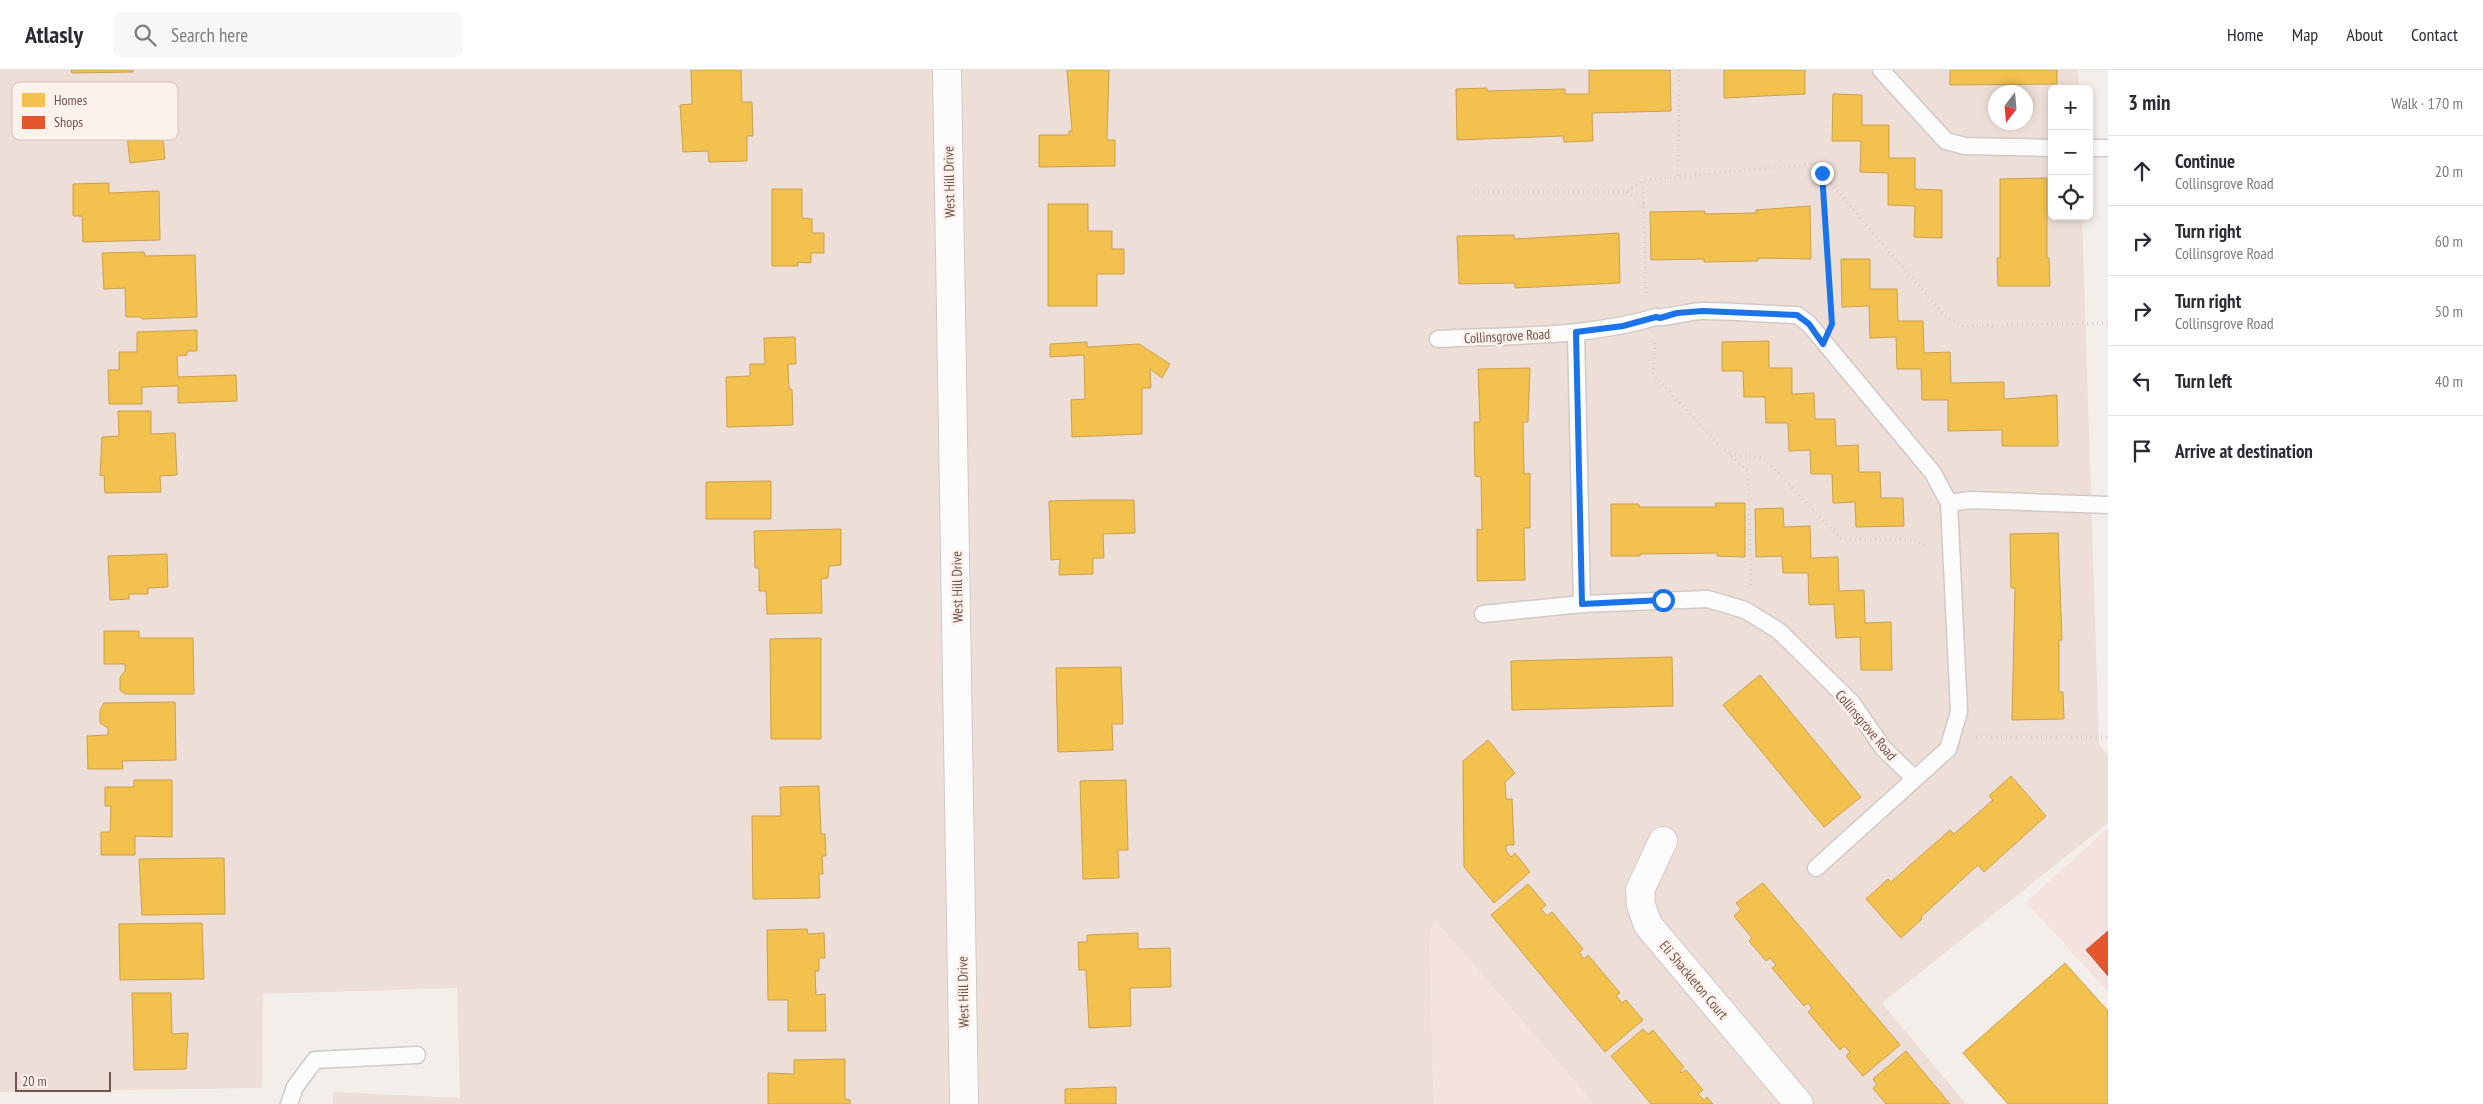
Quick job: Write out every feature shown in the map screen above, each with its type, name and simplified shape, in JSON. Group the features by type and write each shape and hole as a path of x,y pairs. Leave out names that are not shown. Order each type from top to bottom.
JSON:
{"street":[{"name":"West Hill Drive","path":"948,70 964,1104"},
{"name":"Eli Shackleton Court","path":"1663,841 1640,890 1640,905 1648,925 1799,1104"}],"lane":[{"path":"1881,70 1946,141 1964,146 2048,148"},
{"path":"2093,148 2108,148"},
{"name":"Collinsgrove Road","path":"1438,340 1576,332 1623,326 1677,313 1753,312 1797,315 1809,324 1823,344 1933,473 1949,503 1959,712 1948,749 1914,778 1883,748 1852,704 1779,631 1745,610 1708,599 1582,604 1483,614"},
{"path":"1576,332 1582,604"},
{"path":"1949,503 1970,500 2108,505"},
{"path":"1816,868 1914,778"},
{"path":"289,1104 295,1087 315,1060 417,1055"}],"path":[{"path":"1678,176 1679,70"},
{"path":"1822,173 1832,324 1823,344"},
{"path":"1473,192 1627,192 1643,180"},
{"path":"1627,192 1644,205"},
{"path":"1730,454 1764,458 1842,539 1914,539 1929,548 1951,547"},
{"path":"1952,735 1991,739 2108,737"}],"shaded area":[{"path":"0,70 2078,70 2079,85 2048,85 2048,220 2082,220 2099,744 2108,755 2108,823 1882,1003 1966,1104 1594,1104 1434,919 1429,938 1434,1104 333,1104 333,1092 460,1098 457,988 263,994 262,1088 0,1092"},
{"path":"2108,828 2108,992 2026,902"},
{"path":"1434,919 1594,1104 1434,1104 1429,938"}],"building: Homes":[{"path":"71,70 133,70 133,72 72,73"},
{"path":"691,70 741,70 742,102 752,102 753,136 747,136 747,161 709,162 708,151 683,152 680,105 692,104"},
{"path":"1067,70 1109,70 1107,140 1115,140 1115,166 1039,167 1039,135 1069,135 1069,131 1072,131"},
{"path":"1589,70 1670,70 1671,111 1592,113 1593,141 1564,142 1563,136 1457,140 1456,89 1487,88 1487,91 1565,89 1565,94 1589,94"},
{"path":"1724,70 1805,70 1805,94 1724,98"},
{"path":"1950,70 2057,70 2057,84 1950,85"},
{"path":"1833,94 1862,95 1862,125 1889,125 1889,158 1915,158 1915,189 1942,190 1942,238 1914,237 1915,206 1888,205 1888,173 1860,172 1861,141 1832,141"},
{"path":"127,140 163,140 165,159 130,163"},
{"path":"2047,178 2047,258 2049,258 2050,286 1998,286 1997,258 2000,258 2000,179"},
{"path":"109,183 109,193 159,191 160,240 83,242 82,216 73,216 73,184"},
{"path":"772,189 802,189 802,218 812,219 812,233 824,233 824,253 811,253 811,263 798,262 798,266 772,266"},
{"path":"1048,204 1088,204 1088,231 1112,231 1112,249 1124,249 1124,274 1097,274 1097,306 1048,306"},
{"path":"1810,206 1811,259 1758,258 1758,261 1704,262 1704,259 1651,260 1650,212 1705,211 1705,214 1756,213 1756,210"},
{"path":"1619,233 1620,283 1515,288 1515,283 1459,284 1457,236 1514,235 1514,239"},
{"path":"144,252 145,256 195,255 197,317 142,319 141,317 126,317 125,288 104,289 102,253"},
{"path":"1841,259 1870,259 1870,289 1897,289 1898,321 1923,321 1924,353 1950,352 1951,383 2004,382 2004,399 2057,395 2058,446 2002,446 2002,430 1948,431 1948,400 1922,400 1921,369 1897,369 1896,337 1870,338 1869,306 1842,307"},
{"path":"197,330 197,351 187,351 187,355 177,356 178,377 236,375 237,401 178,403 178,386 142,387 142,404 109,404 108,370 119,370 119,352 137,352 137,332"},
{"path":"795,337 796,364 788,364 789,389 792,389 793,425 727,427 726,377 750,376 750,364 765,364 764,338"},
{"path":"1769,341 1769,368 1792,368 1792,394 1814,393 1815,419 1835,419 1836,446 1858,445 1859,472 1880,472 1881,498 1903,498 1904,526 1856,527 1855,502 1833,503 1832,474 1811,474 1810,450 1789,451 1788,423 1766,423 1765,397 1744,397 1743,371 1722,371 1722,342"},
{"path":"1087,342 1087,347 1139,344 1170,364 1162,378 1150,369 1151,388 1142,388 1142,434 1072,437 1071,400 1085,399 1084,355 1050,357 1050,344"},
{"path":"1530,368 1528,422 1523,422 1524,474 1530,473 1530,528 1524,528 1525,580 1477,581 1477,529 1482,530 1481,477 1475,476 1474,422 1480,422 1478,369"},
{"path":"118,411 151,411 151,434 175,433 177,475 160,476 161,492 105,493 104,475 100,476 102,437 119,436"},
{"path":"771,481 771,519 706,519 706,482"},
{"path":"1134,500 1135,533 1103,534 1104,558 1093,558 1093,574 1059,575 1060,559 1051,560 1049,501"},
{"path":"1715,503 1745,503 1745,557 1717,556 1717,553 1611,556 1611,504 1639,504 1639,507 1716,507"},
{"path":"1783,508 1784,527 1810,526 1811,558 1838,557 1839,591 1864,590 1865,623 1891,622 1892,670 1861,670 1860,637 1836,638 1834,604 1809,605 1808,573 1783,573 1782,556 1756,557 1755,509"},
{"path":"841,529 841,565 829,566 828,578 821,579 822,613 767,614 766,591 759,591 759,568 755,568 754,531"},
{"path":"2058,533 2062,640 2059,640 2059,692 2063,692 2064,719 2012,720 2015,588 2011,588 2010,534"},
{"path":"167,554 168,587 148,588 148,594 129,594 129,599 110,600 108,556"},
{"path":"104,631 139,631 139,638 193,638 194,694 125,694 120,690 120,677 125,671 125,664 104,664"},
{"path":"821,638 821,739 771,739 770,639"},
{"path":"1672,657 1673,706 1512,710 1511,661"},
{"path":"1121,667 1123,724 1112,724 1113,750 1058,752 1056,668"},
{"path":"1760,675 1861,797 1824,827 1723,705"},
{"path":"175,702 176,760 122,761 123,769 88,769 87,736 108,735 108,728 100,723 100,710 104,703"},
{"path":"1488,740 1515,773 1505,782 1506,799 1512,799 1514,845 1506,845 1506,851 1511,857 1515,853 1530,872 1494,903 1464,867 1463,761"},
{"path":"2011,776 2046,816 1984,872 1978,865 1901,938 1866,899 1888,879 1891,882 1950,830 1954,834 1993,800 1989,796"},
{"path":"134,780 172,780 172,837 135,836 135,855 101,855 101,832 110,832 111,806 105,806 105,787 134,787"},
{"path":"1126,780 1128,850 1118,850 1119,878 1083,879 1080,781"},
{"path":"819,786 821,834 825,834 826,856 822,856 823,874 819,874 820,898 753,899 752,816 781,816 780,787"},
{"path":"224,858 225,914 142,915 139,859"},
{"path":"1763,883 1900,1045 1863,1076 1846,1056 1850,1052 1844,1046 1840,1050 1808,1012 1812,1008 1808,1003 1804,1006 1772,968 1776,965 1770,958 1766,961 1749,941 1752,938 1734,916 1741,909 1736,903"},
{"path":"1528,884 1546,905 1541,909 1547,916 1552,912 1583,949 1579,952 1584,959 1588,955 1620,993 1616,996 1622,1003 1626,1000 1643,1020 1605,1052 1491,915"},
{"path":"202,923 204,979 120,980 119,924"},
{"path":"807,929 808,934 824,933 825,958 819,958 819,971 815,971 816,995 825,994 826,1031 788,1031 788,1000 768,1000 767,930"},
{"path":"1138,933 1138,949 1170,948 1171,987 1130,988 1131,1026 1089,1028 1086,970 1079,970 1078,942 1087,942 1087,935"},
{"path":"2065,963 2108,1011 2108,1104 2008,1104 1963,1053"},
{"path":"132,993 171,993 172,1034 188,1033 186,1069 134,1070"},
{"path":"1643,1029 1648,1034 1653,1030 1684,1067 1680,1071 1681,1073 1686,1070 1703,1090 1698,1094 1704,1100 1707,1097 1713,1104 1651,1104 1611,1056"},
{"path":"1906,1051 1950,1104 1886,1104 1873,1088 1877,1085 1873,1079"},
{"path":"845,1059 845,1099 850,1100 850,1104 768,1104 768,1073 794,1074 794,1060"},
{"path":"1116,1087 1116,1104 1065,1104 1065,1089"}],"building: Shops":[{"path":"2108,931 2108,976 2086,950"}],"route":[{"path":"1663,600 1582,604 1576,332 1623,326 1677,313 1703,311 1753,312 1797,315 1809,324 1823,344 1832,324 1822,173"}]}
